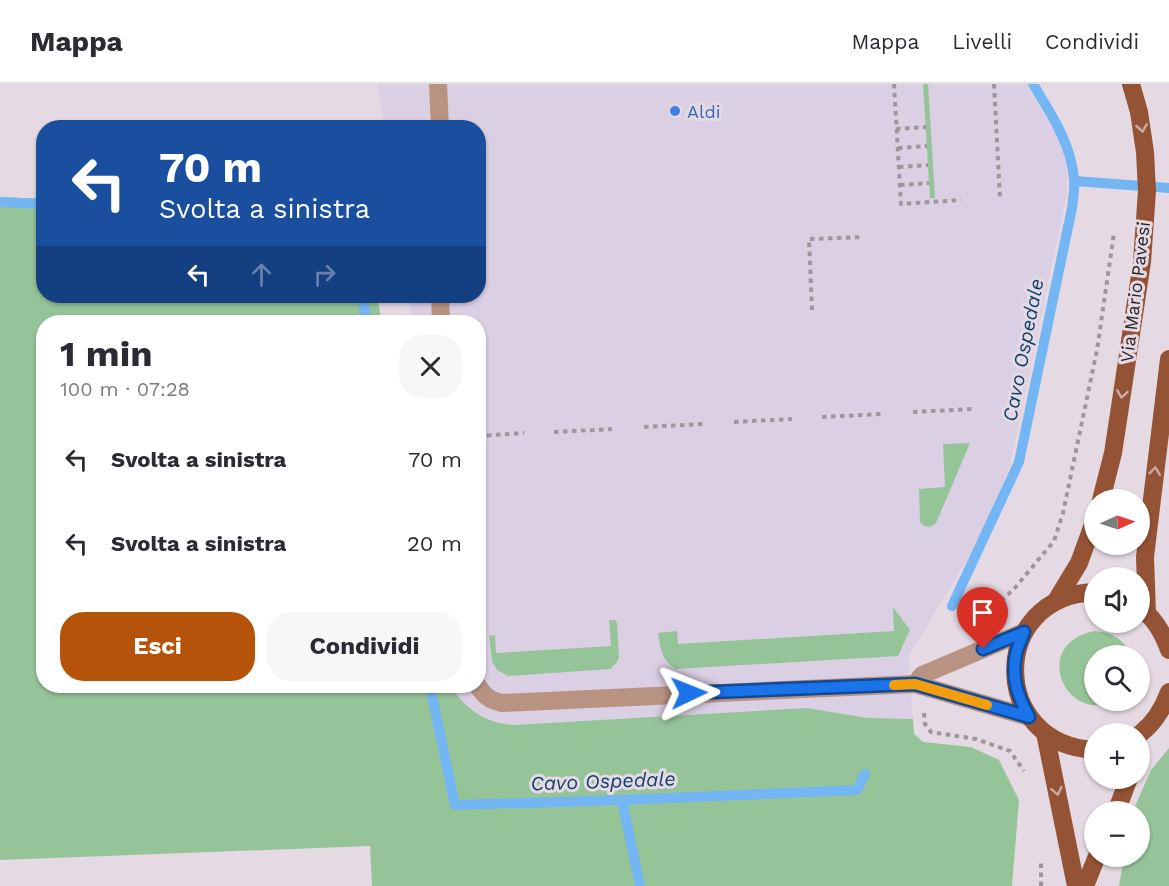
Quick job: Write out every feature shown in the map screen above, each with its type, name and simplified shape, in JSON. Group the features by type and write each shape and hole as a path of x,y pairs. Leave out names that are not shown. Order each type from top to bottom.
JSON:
{"main road":[{"name":"Via Mario Pavesi","path":"1104,489 1113,453 1142,262 1147,191 1146,152 1131,84"},
{"path":"1169,359 1145,557 1154,619 1169,650"},
{"path":"1056,601 1080,563 1084,551"},
{"path":"1084,593 1056,601 1038,614 1024,632 1016,653 1014,676 1019,698 1029,717 1046,734 1068,746 1084,748"},
{"path":"1150,725 1168,698"},
{"path":"1046,734 1076,886"},
{"path":"1085,886 1093,867"}],"lane":[{"path":"438,84 440,120"},
{"path":"915,684 922,675 1024,632"},
{"path":"482,693 502,703 915,684 1029,717"}],"path":[{"path":"894,84 901,204 961,200"},
{"path":"994,84 1000,198"},
{"path":"896,129 926,127"},
{"path":"898,148 927,146"},
{"path":"899,167 928,165"},
{"path":"900,185 929,183"},
{"path":"974,626 1014,589 1054,541 1063,513 1097,350 1114,228"},
{"path":"812,310 809,239 863,237"},
{"path":"914,412 973,409"},
{"path":"822,417 882,414"},
{"path":"734,422 792,419"},
{"path":"644,427 703,424"},
{"path":"554,432 612,429"},
{"path":"486,435 524,433"},
{"path":"924,724 932,732 976,739 1010,751 1026,775"},
{"path":"1041,862 1041,886"}],"shaded area":[{"path":"377,84 1027,84 1060,141 1067,167 1067,193 1010,466 978,541 908,658 913,719 868,718 807,708 514,725 491,720 469,708 455,693 486,693 486,315 411,315 410,303 486,303 486,120 383,120"}],"green space":[{"path":"923,84 928,84 935,198 930,198"},
{"path":"0,197 36,199 36,303 378,303 381,315 36,315 36,693 456,693 463,702 479,714 496,722 514,725 807,708 868,718 913,719 914,734 923,742 971,747 999,760 1019,800 1012,886 372,886 370,846 0,860"},
{"path":"970,443 936,523 930,527 924,526 920,522 919,489 945,487 943,444"},
{"path":"893,607 910,630 898,656 676,669 665,658 658,633 677,631 678,644 894,631"},
{"path":"609,620 615,620 617,623 619,657 611,669 508,676 497,670 492,661 489,636 495,635 496,653 611,646"},
{"path":"1089,633 1108,633 1125,645 1084,645 1084,702 1069,692 1062,679 1059,664 1064,650 1075,638"},
{"path":"1169,748 1169,886 1119,886 1122,867 1150,867 1150,801 1137,801 1143,789 1150,789 1151,770"}],"waterway":[{"name":"Cavo Ospedale","path":"952,606 1019,462 1072,208 1074,182 1069,153 1059,129 1033,84"},
{"name":"Cavo Ospedale","path":"1075,181 1169,188"},
{"name":"Cavo Ospedale","path":"0,202 36,204"},
{"name":"Cavo Ospedale","path":"363,303 366,315"},
{"name":"Cavo Ospedale","path":"431,693 455,805 857,790 865,774"},
{"path":"622,800 640,886"}],"slow traffic":[{"path":"894,685 915,684 987,705"}],"place":[{"name":"Aldi","path":"675,111"}],"route":[{"path":"689,693 915,684 1029,717 1019,698 1014,676 1016,653 1024,632 983,649"}]}
